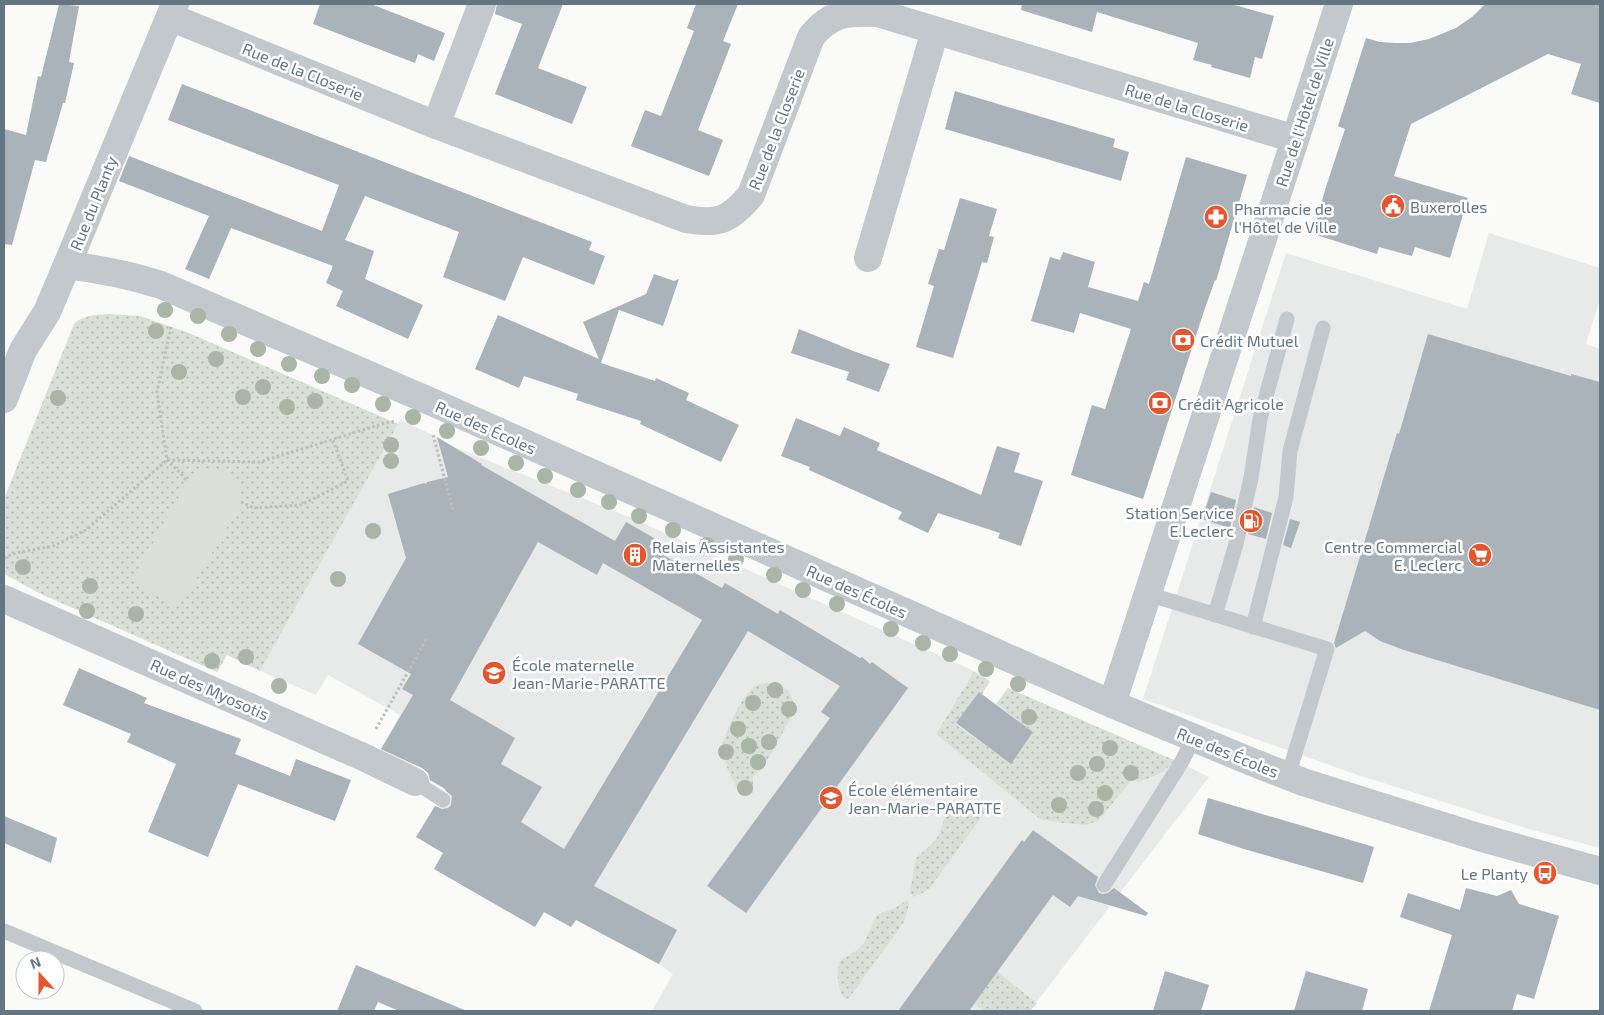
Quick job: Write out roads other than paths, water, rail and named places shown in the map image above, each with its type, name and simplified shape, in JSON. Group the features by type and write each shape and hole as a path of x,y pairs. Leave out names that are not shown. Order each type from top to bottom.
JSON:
{"street":[{"path":"436,125 482,4"},
{"name":"Rue de l'Hôtel de Ville","path":"1112,704 1339,4"},
{"name":"Rue de la Closerie","path":"173,10 436,125 686,220 704,223 722,220 739,210 751,195 811,37 820,26 836,16 853,12 878,13 1295,140"},
{"name":"Rue du Planty","path":"11,385 23,350 46,312 67,265 173,10"},
{"path":"868,258 935,31"},
{"name":"Rue des Écoles","path":"67,265 108,270 161,285 441,406 1112,704 1303,782 1466,833 1600,872"},
{"path":"4,414 4,420"},
{"name":"Rue des Myosotis","path":"4,598 361,756 415,782"}],"lane":[{"path":"1215,615 1236,544 1251,478 1260,419 1286,319"},
{"path":"1253,627 1286,497 1290,451 1323,328"},
{"path":"1148,594 1327,650 1288,776"},
{"path":"1104,886 1181,763 1194,738"},
{"path":"415,782 443,800"},
{"path":"4,931 195,1011"}],"place":[{"name":"Buxerolles","path":"1393,206"},
{"name":"Pharmacie de l'Hôtel de Ville","path":"1216,217"},
{"name":"Crédit Mutuel","path":"1183,340"},
{"name":"Crédit Agricole","path":"1160,403"},
{"name":"Station Service E.Leclerc","path":"1251,521"},
{"name":"Relais Assistantes Maternelles","path":"635,555"},
{"name":"Centre Commercial E. Leclerc","path":"1480,555"},
{"name":"École maternelle Jean-Marie-PARATTE","path":"494,673"},
{"name":"École élémentaire Jean-Marie-PARATTE","path":"831,798"},
{"name":"Le Planty","path":"1545,873"}]}
